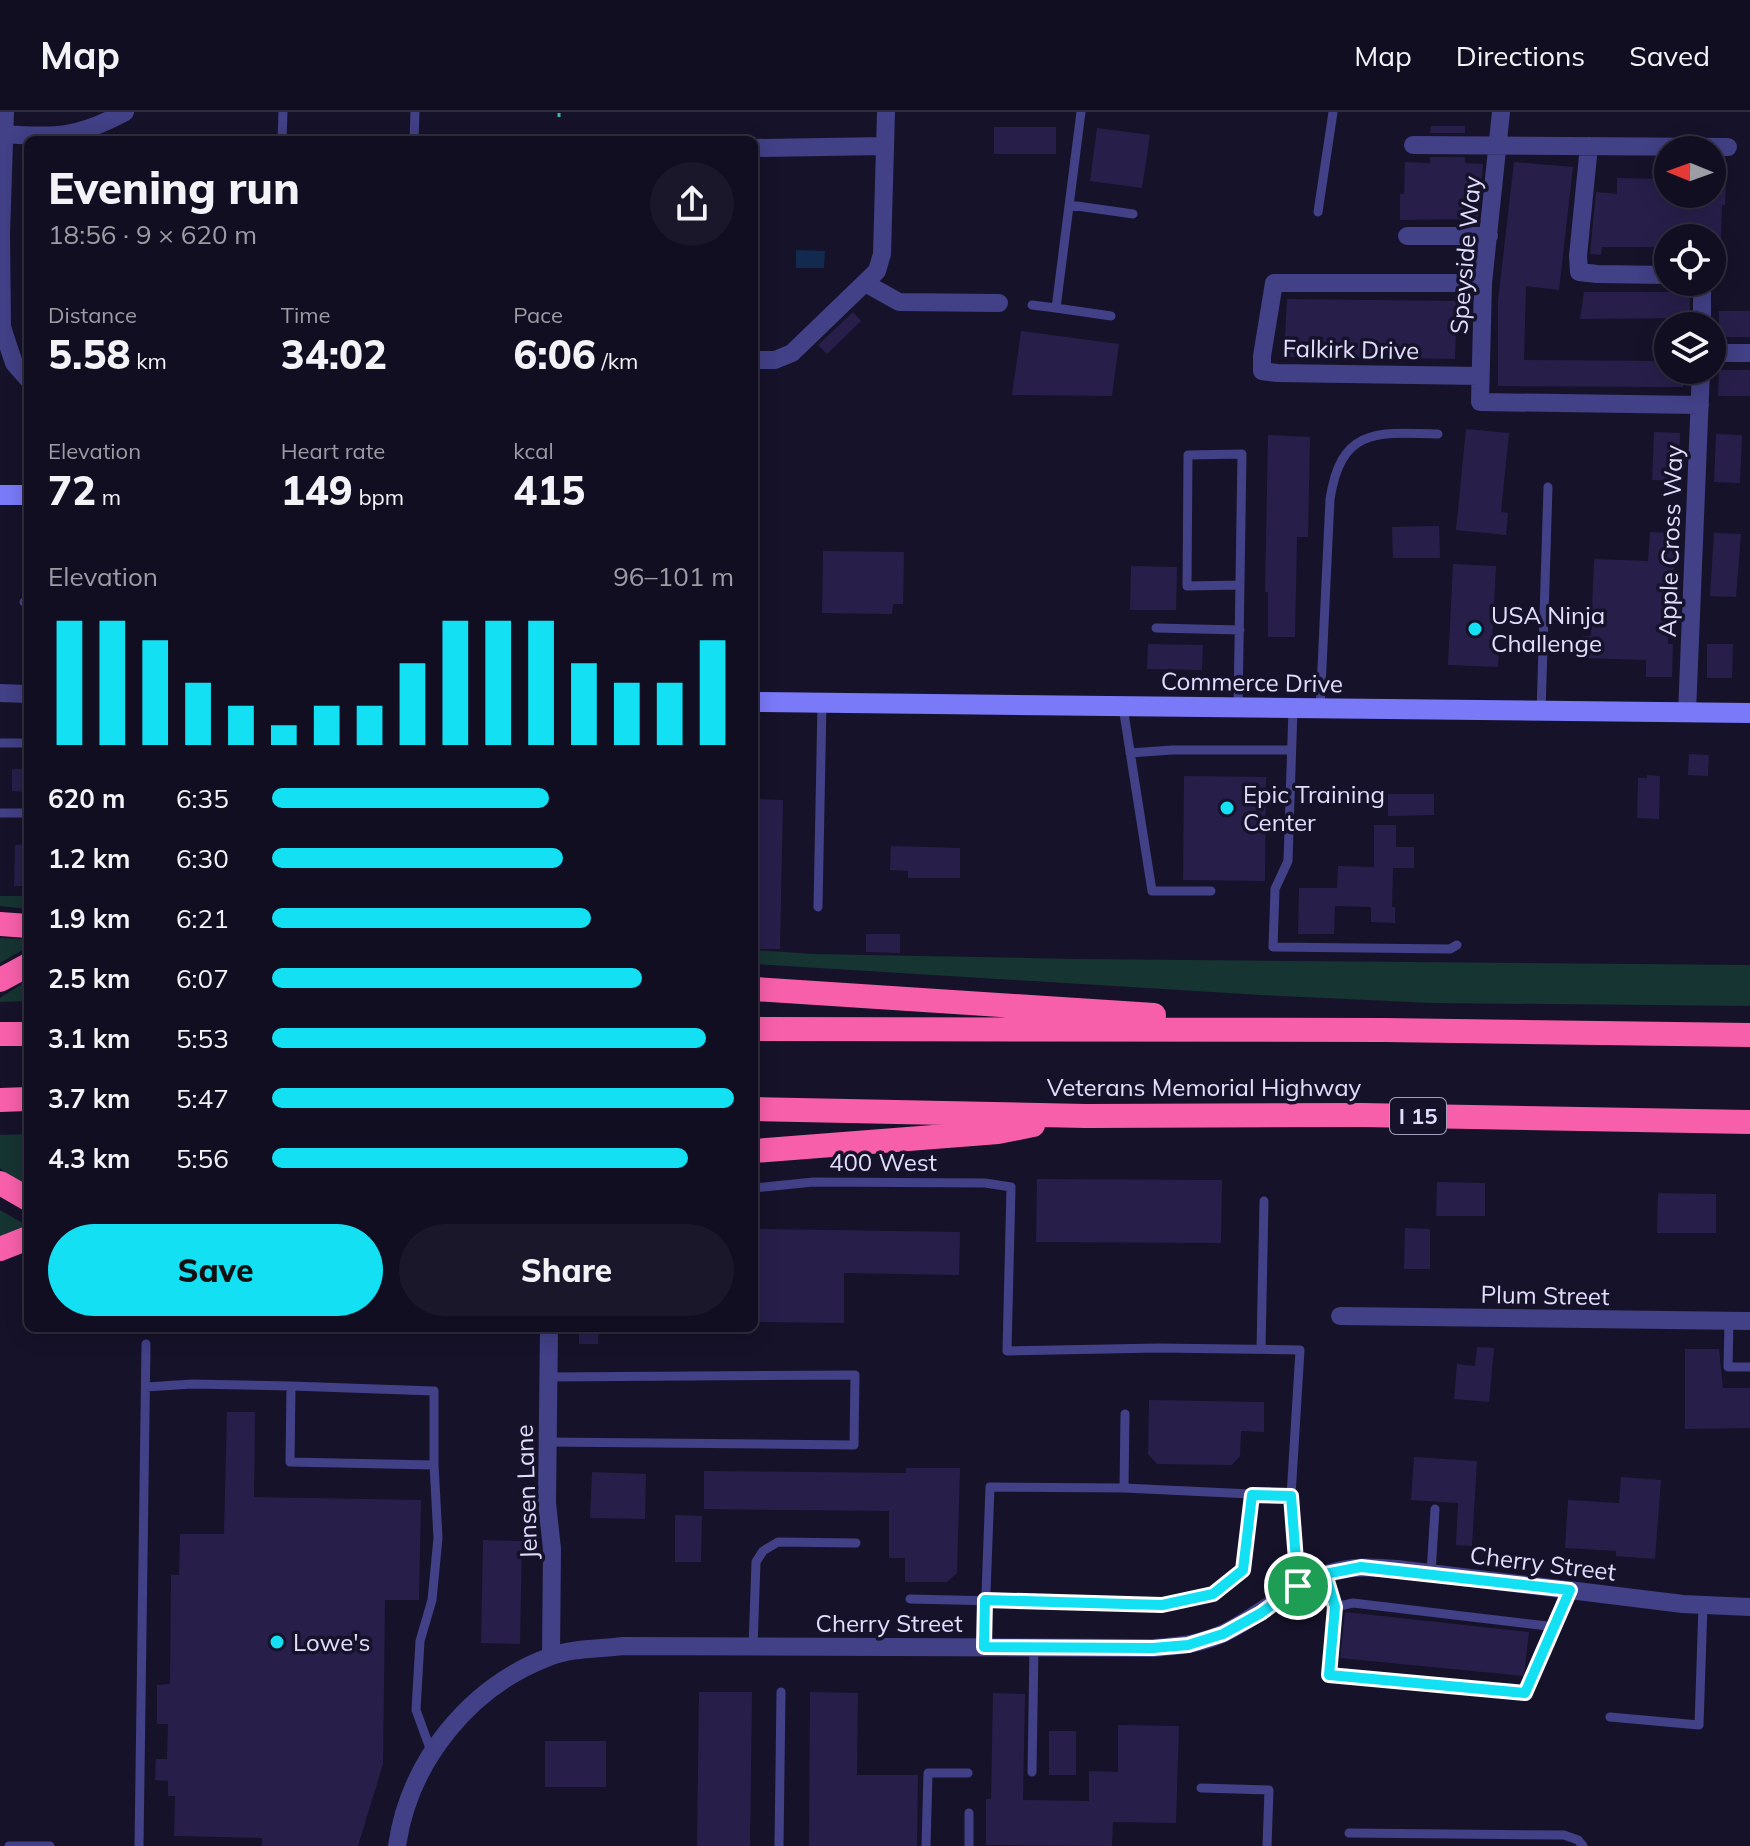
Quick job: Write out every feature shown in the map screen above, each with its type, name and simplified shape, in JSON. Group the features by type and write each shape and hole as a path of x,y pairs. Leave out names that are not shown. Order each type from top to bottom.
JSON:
{"highway":[{"path":"0,924 24,926"},
{"path":"0,980 24,967"},
{"path":"758,989 1384,1030"},
{"path":"758,1029 1384,1030 1750,1035"},
{"path":"0,1034 24,1034"},
{"path":"0,1100 24,1099"},
{"name":"Veterans Memorial Highway","path":"758,1109 1086,1116 1362,1115 1750,1122"},
{"path":"758,1151 998,1132 1086,1116"},
{"path":"0,1183 24,1197"},
{"path":"0,1249 24,1239"}],"street":[{"path":"5,112 2,327 14,363 24,374"},
{"path":"5,134 69,135 90,130 125,112"},
{"path":"758,360 775,360 792,353 865,283 881,263 886,112"},
{"name":"Speyside Way","path":"1501,112 1483,283 1480,402 1700,405"},
{"path":"1413,145 1728,147"},
{"path":"758,148 885,146"},
{"path":"1589,146 1579,272 1654,275"},
{"path":"1407,236 1489,236"},
{"path":"865,283 899,302 999,303"},
{"name":"Falkirk Drive","path":"1480,376 1262,371 1262,356 1274,283 1483,283"},
{"path":"1726,353 1750,353"},
{"name":"Apple Cross Way","path":"1687,713 1701,384"},
{"path":"0,495 24,495"},
{"path":"0,693 24,694"},
{"name":"Commerce Drive","path":"758,702 1750,713"},
{"name":"Plum Street","path":"1340,1316 1750,1321"},
{"name":"Jensen Lane","path":"549,1332 547,1503 552,1549 551,1655"},
{"name":"Cherry Street","path":"397,1846 409,1799 431,1751 483,1695 551,1655 623,1646 1153,1648 1188,1645 1223,1634 1261,1613 1298,1586 1325,1574 1361,1567 1703,1605 1750,1607"}],"lane":[{"path":"282,136 283,112"},
{"path":"414,136 415,112"},
{"path":"1056,308 1081,112"},
{"path":"1318,212 1333,112"},
{"path":"1070,205 1133,214"},
{"path":"1032,305 1111,316"},
{"path":"1320,709 1330,499 1340,459 1348,449 1386,434 1438,434"},
{"path":"1238,708 1240,630 1242,454 1188,455 1187,586 1240,585"},
{"path":"1541,712 1548,487"},
{"path":"1156,628 1240,630"},
{"path":"818,907 822,703"},
{"path":"1123,707 1152,891 1211,891"},
{"path":"1293,709 1288,861 1275,889 1273,947 1450,949 1457,945"},
{"path":"0,743 24,743"},
{"path":"1130,753 1291,750"},
{"path":"0,813 24,813"},
{"name":"400 West","path":"758,1188 813,1182 985,1183 1011,1187 1007,1351 1261,1349"},
{"path":"1264,1201 1261,1349 1300,1350 1291,1496 1298,1586"},
{"path":"1729,1321 1728,1367 1750,1367"},
{"path":"139,1846 146,1344"},
{"path":"547,1442 854,1445 855,1375 548,1377"},
{"path":"146,1387 192,1384 434,1391 438,1538 432,1600 420,1641 416,1710 431,1751"},
{"path":"291,1386 290,1462 434,1465"},
{"path":"1124,1488 1125,1414"},
{"path":"984,1647 990,1487 1124,1488 1291,1496"},
{"path":"910,1599 1162,1605 1213,1594 1243,1570 1252,1495"},
{"path":"1431,1573 1435,1509"},
{"path":"753,1647 756,1562 763,1551 778,1542 856,1543"},
{"path":"1325,1574 1335,1607 1329,1675 1525,1693 1570,1590"},
{"path":"1335,1607 1353,1603 1556,1627"},
{"path":"1610,1717 1699,1725 1703,1605"},
{"path":"1032,1772 1034,1647"},
{"path":"779,1846 781,1692"},
{"path":"926,1846 928,1773 968,1773"},
{"path":"1201,1788 1269,1790 1267,1846"},
{"path":"969,1813 969,1846"},
{"path":"1349,1833 1564,1835 1578,1840 1583,1846"},
{"path":"9,1846 50,1846"}],"green space":[{"path":"0,896 24,896 24,909 0,906"},
{"path":"0,938 24,939 24,949 0,963"},
{"path":"758,950 1079,959 1750,965 1750,1006 1432,1003 758,964"},
{"path":"24,983 24,1001 0,1002 0,998"},
{"path":"24,1134 24,1184 0,1168 0,1135"},
{"path":"0,1210 24,1224 24,1228 0,1237"}],"water":[{"path":"796,250 825,251 824,268 796,268"}],"building":[{"path":"1431,126 1465,126 1465,133 1430,133"},
{"path":"994,127 1056,127 1056,154 994,154"},
{"path":"1097,128 1150,135 1142,188 1090,181"},
{"path":"1430,157 1465,157 1465,163 1483,164 1481,190 1478,190 1478,219 1400,220 1405,162 1430,163"},
{"path":"1514,162 1573,167 1559,290 1526,286 1524,360 1654,361 1654,384 1683,384 1683,387 1498,386 1498,301"},
{"path":"1617,178 1654,179 1654,208 1722,208 1721,224 1654,224 1654,247 1602,247 1601,255 1590,254 1596,192 1617,194"},
{"path":"1584,292 1654,292 1654,296 1690,296 1690,312 1654,312 1654,318 1580,319"},
{"path":"1287,299 1457,301 1455,359 1284,357"},
{"path":"1750,311 1750,337 1726,337 1726,312 1719,312"},
{"path":"853,312 861,321 827,354 818,345"},
{"path":"1021,331 1119,344 1112,396 1012,395"},
{"path":"1726,370 1750,370 1750,396 1718,396 1718,384 1726,384"},
{"path":"1466,429 1509,433 1501,512 1508,513 1506,535 1456,530"},
{"path":"1654,432 1680,433 1678,481 1652,480"},
{"path":"1716,434 1742,435 1740,483 1714,482"},
{"path":"1268,435 1310,437 1308,537 1297,537 1295,637 1268,637 1268,592 1265,592"},
{"path":"1439,526 1440,558 1393,558 1392,527"},
{"path":"1650,532 1676,533 1668,644 1673,644 1672,677 1646,677 1646,660 1582,658 1583,636 1591,636 1594,559 1648,561"},
{"path":"1714,533 1741,534 1736,597 1710,596"},
{"path":"823,551 904,552 903,604 893,604 892,614 822,613"},
{"path":"1453,564 1496,566 1492,645 1499,646 1498,667 1448,665"},
{"path":"1131,566 1177,567 1176,610 1130,610"},
{"path":"1148,644 1203,645 1202,670 1147,669"},
{"path":"1707,644 1733,644 1732,678 1707,678"},
{"path":"1689,754 1709,755 1708,776 1688,775"},
{"path":"12,769 24,769 24,792 12,791"},
{"path":"1647,775 1660,776 1659,819 1637,818 1638,778 1647,778"},
{"path":"1184,776 1266,777 1265,881 1183,880"},
{"path":"1388,794 1434,794 1434,815 1388,816"},
{"path":"758,799 783,800 780,949 758,949"},
{"path":"1374,825 1396,825 1396,847 1414,847 1414,868 1393,868 1392,907 1395,907 1395,923 1371,922 1371,907 1335,906 1334,934 1298,934 1299,888 1337,888 1338,866 1374,867"},
{"path":"15,845 24,845 24,886 14,886"},
{"path":"891,846 960,848 960,878 908,878 908,871 890,870"},
{"path":"866,934 900,934 900,953 866,952"},
{"path":"1037,1179 1222,1180 1221,1243 1036,1242"},
{"path":"1437,1182 1485,1183 1485,1216 1436,1216"},
{"path":"1658,1193 1716,1194 1716,1233 1657,1233"},
{"path":"1405,1228 1430,1229 1430,1269 1404,1269"},
{"path":"758,1229 960,1232 959,1275 844,1273 844,1323 758,1322"},
{"path":"579,1332 599,1332 598,1344 579,1344"},
{"path":"1477,1347 1494,1348 1489,1402 1454,1399 1457,1364 1475,1366"},
{"path":"1685,1349 1719,1349 1723,1388 1750,1388 1750,1428 1685,1429"},
{"path":"1149,1400 1264,1402 1264,1432 1241,1431 1240,1456 1232,1465 1157,1464 1148,1454"},
{"name":"Lowe's","path":"227,1412 255,1412 254,1497 421,1500 419,1600 385,1600 383,1764 358,1846 262,1846 262,1838 174,1836 175,1796 168,1796 168,1781 155,1780 156,1759 167,1759 168,1724 157,1724 157,1685 170,1684 171,1575 179,1575 180,1534 224,1534"},
{"path":"1414,1457 1477,1461 1472,1546 1456,1545 1458,1503 1411,1500"},
{"path":"906,1468 960,1468 957,1573 947,1582 905,1582 905,1558 889,1558 889,1511 704,1509 704,1471 906,1473"},
{"path":"592,1472 646,1474 645,1519 590,1518"},
{"path":"1621,1477 1661,1480 1655,1559 1616,1556 1616,1551 1565,1548 1568,1500 1619,1503"},
{"path":"675,1515 702,1516 701,1562 675,1562"},
{"path":"483,1540 522,1541 520,1644 481,1643"},
{"path":"1345,1612 1529,1632 1524,1676 1340,1658"},
{"path":"699,1692 752,1692 750,1846 697,1846"},
{"path":"810,1692 858,1693 857,1775 918,1775 917,1846 809,1846"},
{"path":"993,1693 1025,1694 1023,1800 1089,1801 1089,1771 1118,1772 1118,1725 1179,1726 1176,1823 1113,1822 1112,1846 986,1845 986,1799 991,1799"},
{"path":"1049,1731 1076,1731 1076,1775 1049,1775"},
{"path":"545,1741 606,1741 606,1787 545,1787"}],"place":[{"name":"USA Ninja Challenge","path":"1475,629"},
{"name":"Epic Training Center","path":"1227,808"},
{"name":"Lowe's","path":"277,1642"}],"route":[{"path":"1298,1586 1261,1613 1223,1634 1188,1645 1153,1648 984,1647 985,1600 1162,1605 1213,1594 1243,1570 1252,1495 1291,1496 1298,1586 1325,1574 1335,1607 1329,1675 1525,1693 1570,1590 1361,1567 1325,1574 1298,1586"}]}
